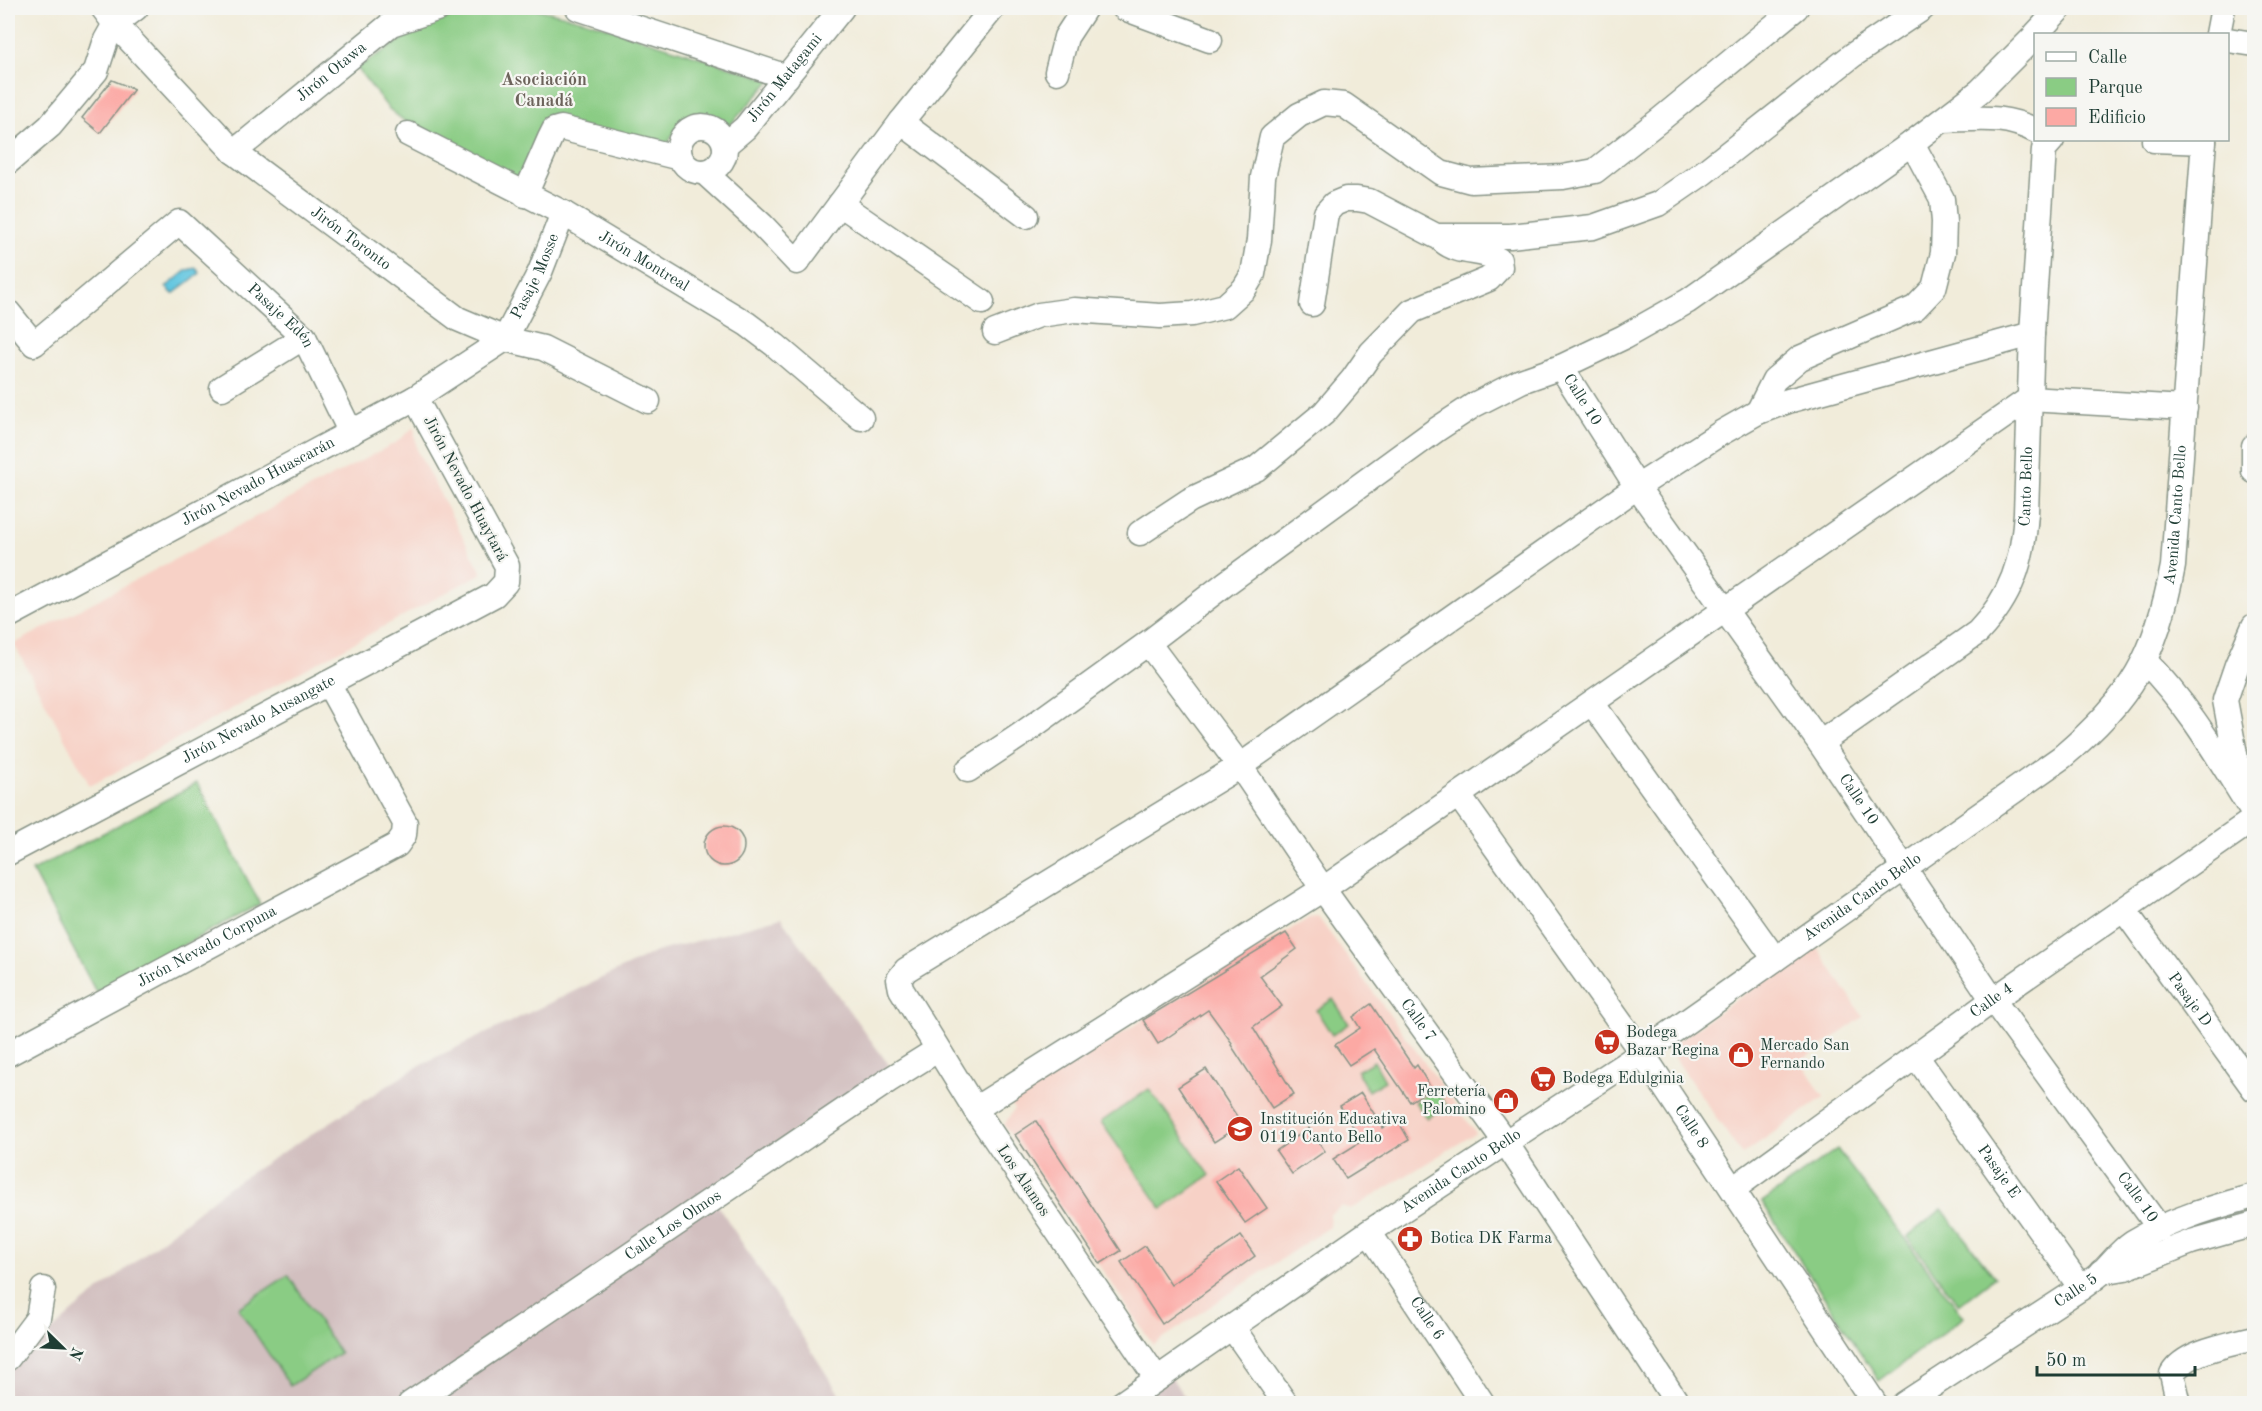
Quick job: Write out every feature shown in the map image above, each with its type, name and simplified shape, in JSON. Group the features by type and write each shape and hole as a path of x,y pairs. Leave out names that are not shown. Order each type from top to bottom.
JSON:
{"street":[{"path":"8,162 50,126 96,71 106,40 109,16 136,8"},
{"name":"Jirón Otawa","path":"234,152 391,24 439,8"},
{"path":"578,8 786,77"},
{"name":"Jirón Matagami","path":"725,145 745,128 842,8"},
{"path":"525,195 554,130 561,128 680,158 690,169 704,172 762,225 797,262 901,122 993,8"},
{"path":"1057,72 1066,37 1085,8"},
{"path":"1124,8 1210,40"},
{"path":"995,332 1039,315 1074,310 1160,316 1192,314 1225,306 1244,289 1253,274 1263,177 1272,137 1299,115 1323,103 1344,105 1441,173 1471,181 1563,177 1595,171 1661,120 1796,8"},
{"path":"1436,236 1510,236 1593,227 1658,204 1703,173 1853,55 1923,8"},
{"path":"2038,33 2060,8"},
{"path":"2218,33 2223,8"},
{"name":"Jirón Toronto","path":"109,16 234,152 458,319 505,339 543,348 648,401"},
{"path":"968,770 1148,643 1445,423 1521,381 1561,367 1624,338 1688,300 1943,120 1980,91 2034,37"},
{"path":"2229,40 2254,44"},
{"path":"1943,120 2006,119 2019,122 2034,130"},
{"path":"901,122 1026,216"},
{"path":"680,158 682,137 692,128 705,126 718,132 725,145 725,153 718,166 704,172"},
{"name":"Jirón Montreal","path":"408,134 562,213 747,324 861,418"},
{"name":"Canto Bello","path":"1820,743 1978,632 1995,614 2019,567 2024,539 2032,334 2044,149 2051,141"},
{"name":"Avenida Canto Bello","path":"1121,1404 1369,1232 1642,1053 2062,757 2115,707 2145,661 2159,628 2173,566 2204,141"},
{"path":"1758,411 1774,380 1800,358 1915,308 1934,288 1942,253 1944,222 1942,199 1912,143"},
{"path":"1140,533 1190,500 1256,469 1324,413 1353,379 1371,353 1412,311 1489,279 1500,267 1499,260 1493,256 1451,248 1436,236 1369,201 1346,199 1334,204 1326,213 1312,304"},
{"path":"840,204 982,302"},
{"name":"Pasaje Mosse","path":"505,339 540,272 562,213"},
{"name":"Pasaje Edén","path":"8,312 34,344 178,222 304,337 351,433"},
{"path":"1240,766 1636,487 1758,411 2032,334"},
{"path":"222,388 304,337"},
{"name":"Jirón Nevado Huascarán","path":"8,616 415,398 505,339"},
{"name":"Calle 10","path":"1561,367 1636,487 1820,743 1993,1000 2160,1228"},
{"name":"Jirón Nevado Huaytará","path":"415,398 507,566 506,582"},
{"path":"975,1109 1323,889 2029,399 2185,408"},
{"path":"2254,446 2254,471"},
{"name":"Jirón Nevado Ausangate","path":"8,853 494,595 506,582"},
{"path":"2249,806 2224,700 2244,672 2254,626"},
{"name":"Calle 7","path":"1148,643 1240,766 1323,889 1506,1143 1678,1404"},
{"path":"2145,661 2194,717 2249,806"},
{"name":"Jirón Nevado Corpuna","path":"8,1054 397,845 404,835 405,823 328,683"},
{"path":"1592,703 1775,959"},
{"name":"Los Alamos","path":"1156,1379 937,1050 901,989 899,979 906,970 1240,766"},
{"name":"Calle 8","path":"1459,796 1642,1053 1875,1404"},
{"name":"Calle 4","path":"1733,1190 1993,1000 2254,819"},
{"name":"Pasaje D","path":"2124,910 2254,1089"},
{"name":"Calle Los Olmos","path":"410,1404 889,1080 937,1050"},
{"name":"Pasaje E","path":"1916,1056 2080,1288"},
{"name":"Calle 5","path":"1904,1404 2080,1288 2102,1272 2118,1254 2133,1243 2160,1228 2254,1196"},
{"path":"2102,1272 2125,1268 2190,1242 2254,1224"},
{"name":"Calle 6","path":"1369,1232 1483,1404"},
{"path":"8,1359 38,1318 43,1289"},
{"path":"1232,1327 1286,1404"},
{"path":"2179,1404 2172,1374 2178,1364 2191,1356 2254,1338"}],"shaded area":[{"path":"414,427 417,451 482,573 90,786 14,644 397,442"},
{"name":"Institución Educativa 0119 Canto Bello","path":"1318,917 1476,1133 1350,1210 1342,1206 1330,1214 1329,1227 1153,1345 1004,1125 1014,1109 1010,1102 1309,918"},
{"path":"781,918 889,1065 708,1190 845,1403 8,1404 8,1370 76,1309 228,1187 422,1064 656,952"},
{"name":"Mercado San Fernando","path":"1815,944 1863,1017 1801,1061 1824,1097 1742,1155 1668,1048"},
{"path":"1162,1364 1189,1403 1102,1404"}],"green space":[{"path":"476,8 532,8 584,20 771,80 729,126 691,117 680,125 666,147 559,122 522,185 417,131 388,108 357,68 420,28"},
{"path":"197,783 260,904 96,992 32,871"},
{"path":"1333,999 1349,1024 1332,1035 1316,1010"},
{"path":"1374,1061 1385,1081 1368,1091 1357,1071"},
{"path":"1149,1089 1210,1175 1162,1209 1101,1122"},
{"path":"1435,1089 1447,1106 1427,1118 1415,1102"},
{"path":"1837,1149 1964,1317 1879,1381 1762,1202"},
{"path":"1942,1209 1995,1277 1959,1305 1907,1237"},
{"path":"288,1275 340,1353 290,1386 238,1308"}],"water":[{"path":"196,268 200,273 173,294 166,287 187,270"}],"building":[{"path":"112,80 134,89 100,133 82,118"},
{"path":"724,826 732,827 738,832 743,838 743,854 738,860 732,865 724,866 716,865 710,860 705,854 704,846 705,838 710,832 716,827"},
{"path":"1286,933 1297,949 1260,976 1282,1006 1253,1027 1294,1094 1272,1108 1231,1045 1232,1043 1208,1010 1158,1044 1143,1020"},
{"path":"1371,1004 1414,1068 1417,1065 1431,1088 1410,1102 1374,1049 1349,1065 1335,1045 1360,1028 1353,1017"},
{"path":"1206,1069 1242,1124 1214,1142 1178,1087"},
{"path":"1361,1093 1383,1128 1397,1119 1409,1140 1346,1179 1333,1159 1362,1141 1340,1106"},
{"path":"1036,1121 1121,1251 1100,1264 1015,1135"},
{"path":"1309,1128 1325,1151 1292,1174 1276,1151"},
{"path":"1238,1166 1267,1208 1245,1223 1216,1181"},
{"path":"1241,1236 1255,1256 1162,1324 1121,1262 1145,1246 1171,1285"}],"place":[{"name":"Bodega Bazar Regina","path":"1607,1042"},
{"name":"Mercado San Fernando","path":"1741,1055"},
{"name":"Bodega Edulginia","path":"1543,1079"},
{"name":"Ferretería Palomino","path":"1506,1101"},
{"name":"Institución Educativa 0119 Canto Bello","path":"1240,1129"},
{"name":"Botica DK Farma","path":"1410,1239"}],"district":[{"name":"Asociación Canadá","path":"544,90"}]}
